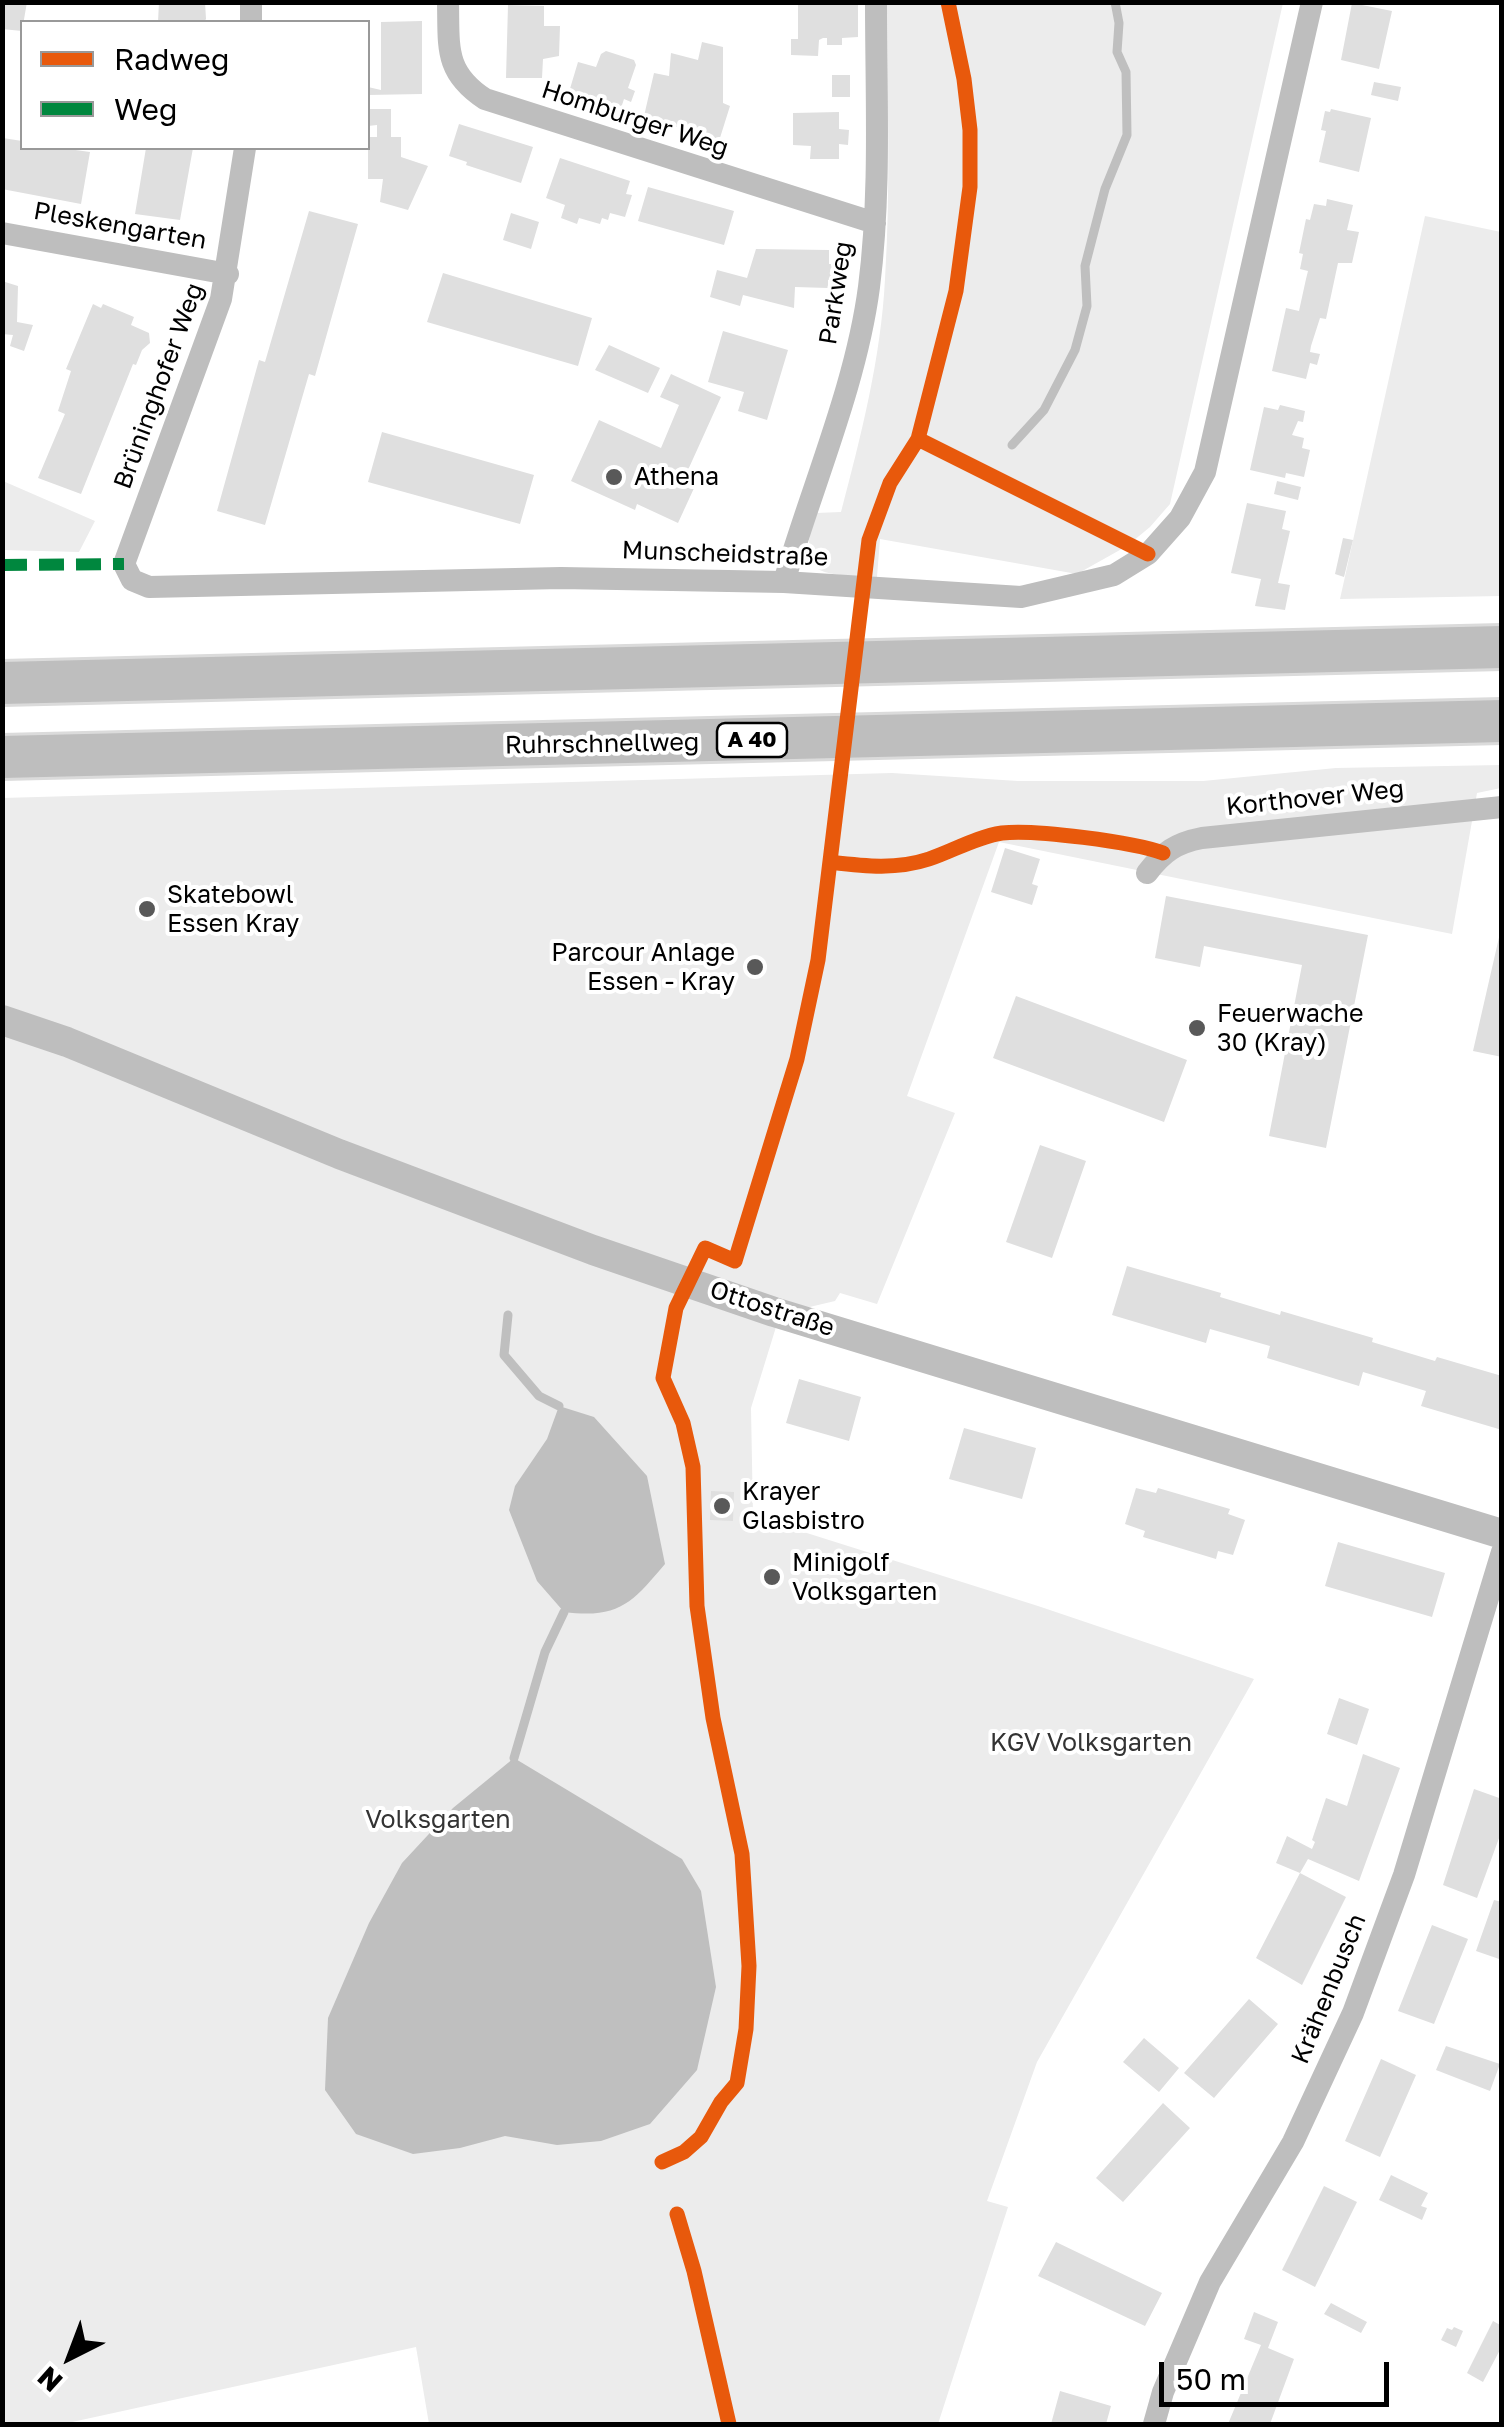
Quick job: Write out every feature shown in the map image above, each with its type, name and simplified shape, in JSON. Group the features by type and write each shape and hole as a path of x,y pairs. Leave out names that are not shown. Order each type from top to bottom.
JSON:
{"highway":[{"path":"2,683 1502,647"},
{"name":"Ruhrschnellweg","path":"2,758 1502,722"}],"street":[{"name":"Homburger Weg","path":"448,2 449,56 459,78 485,99 874,224"},
{"name":"Parkweg","path":"784,582 858,344 869,288 874,224 876,2"},
{"name":"Munscheidstraße","path":"132,580 149,587 561,578 784,582 1021,597 1114,575 1148,554 1180,518 1204,472 1312,2"},
{"name":"Brüninghofer Weg","path":"132,580 124,564 228,274 246,150"},
{"name":"Pleskengarten","path":"2,233 228,274"},
{"name":"Korthover Weg","path":"1147,873 1163,853 1181,842 1202,838 1502,807"},
{"name":"Ottostraße","path":"2,1020 67,1042 339,1154 593,1250 774,1312 1502,1534"},
{"name":"Krähenbusch","path":"1154,2424 1163,2392 1210,2282 1293,2142 1353,2012 1404,1875 1502,1552"}],"green space":[{"path":"887,3 1283,3 1170,504 1127,546 1077,574 880,539 877,577 828,573 811,561 810,535 816,513 841,512 863,426 879,338 888,210"},
{"path":"1425,216 1501,232 1501,596 1340,599"},
{"path":"3,481 95,521 79,552 3,550"},
{"name":"Volksgarten","path":"1501,765 1501,788 1477,793 1452,934 999,842 907,1096 955,1113 877,1304 840,1293 835,1301 780,1314 751,1408 753,1516 1254,1679 1037,2062 987,2201 1008,2207 938,2424 429,2424 416,2347 63,2424 3,2424 2,798 892,773 1018,781 1203,781 1336,768"}],"shaded area":[{"path":"559,1406 594,1417 647,1476 665,1564 633,1598 598,1613 564,1612 537,1581 509,1510 515,1486 547,1439"},
{"path":"514,1758 682,1859 701,1891 716,1987 697,2070 650,2124 601,2141 557,2145 505,2136 460,2148 413,2154 356,2134 325,2090 328,2018 369,1923 402,1863 453,1808"}],"building":[{"path":"2,2 27,2 20,31 2,29"},
{"path":"159,2 205,2 205,20 158,20"},
{"path":"798,2 858,2 858,37 842,38 842,45 827,45 827,38 823,38 819,40 818,56 791,55 791,39 798,39"},
{"path":"1352,3 1392,11 1379,69 1341,60"},
{"path":"508,5 544,6 544,26 560,26 559,56 543,59 542,78 506,78"},
{"path":"422,21 422,94 370,95 370,87 381,90 381,22"},
{"path":"702,42 723,47 723,103 730,106 719,141 644,116 654,73 669,76 671,53 698,60"},
{"path":"606,51 634,60 636,65 628,88 635,91 631,102 624,99 621,108 569,92 578,62 596,67"},
{"path":"832,75 850,75 850,97 832,97"},
{"path":"1374,82 1401,87 1398,101 1371,95"},
{"path":"370,109 391,109 391,137 401,137 401,157 428,166 408,210 380,202 383,179 368,179 370,137 377,137 377,125 370,126"},
{"path":"1325,111 1371,118 1359,172 1319,162 1326,131 1321,130"},
{"path":"839,112 839,129 849,130 848,145 839,144 839,159 810,159 811,146 793,145 793,113"},
{"path":"459,124 533,147 521,183 449,156"},
{"path":"3,138 20,141 20,150 90,152 81,204 2,189"},
{"path":"146,150 193,150 180,220 135,214"},
{"path":"560,158 630,181 626,194 632,195 625,217 610,213 608,220 602,218 600,224 579,218 577,224 561,218 565,205 546,198"},
{"path":"648,187 734,211 724,245 638,221"},
{"path":"1327,199 1353,205 1347,230 1359,232 1352,263 1338,263 1326,319 1320,318 1311,346 1310,352 1320,354 1317,365 1310,363 1306,379 1272,371 1286,308 1299,311 1308,271 1300,269 1303,254 1299,253 1306,219 1310,220 1314,204 1326,206"},
{"path":"309,211 358,224 315,376 309,374 265,525 217,511 259,360 265,362"},
{"path":"511,213 539,222 531,249 503,240"},
{"path":"756,249 829,250 829,264 835,264 835,280 828,280 828,288 795,287 794,308 743,295 740,306 710,297 717,270 747,278"},
{"path":"443,273 592,318 578,366 427,322"},
{"path":"2,281 18,286 17,322 33,325 24,351 10,346 13,335 2,334"},
{"path":"93,304 101,308 103,304 134,317 131,325 149,333 150,343 133,364 81,494 38,478 65,414 58,411 71,371 66,369"},
{"path":"723,331 788,350 767,420 738,411 744,392 708,382"},
{"path":"609,345 660,368 648,393 595,370"},
{"path":"671,374 721,397 683,481 695,486 678,523 637,504 635,510 571,481 599,420 661,448 679,405 660,397"},
{"path":"1280,405 1305,411 1303,422 1298,421 1292,435 1304,438 1302,448 1310,450 1304,477 1286,473 1285,478 1250,470 1264,407 1278,410"},
{"path":"382,432 534,475 520,524 368,482"},
{"path":"1277,481 1301,487 1298,500 1274,494"},
{"path":"1247,503 1286,511 1282,529 1290,531 1278,583 1290,585 1285,610 1255,606 1261,579 1231,573"},
{"path":"1343,538 1353,540 1344,577 1335,574"},
{"path":"1005,848 1040,859 1032,884 1038,886 1032,905 991,892"},
{"path":"1166,896 1368,935 1326,1148 1269,1136 1302,965 1204,946 1200,967 1155,958"},
{"path":"1502,933 1502,1057 1473,1051"},
{"path":"1016,996 1187,1060 1164,1122 993,1058"},
{"path":"1040,1145 1086,1161 1052,1258 1006,1242"},
{"path":"1127,1266 1280,1315 1281,1311 1373,1338 1372,1342 1435,1361 1437,1357 1502,1376 1502,1430 1421,1406 1426,1391 1363,1372 1359,1386 1267,1358 1270,1346 1210,1329 1206,1343 1112,1315"},
{"path":"799,1379 861,1397 849,1441 786,1423"},
{"path":"964,1428 1036,1448 1022,1499 949,1479"},
{"path":"1136,1488 1156,1493 1158,1488 1230,1509 1228,1514 1245,1520 1233,1555 1218,1551 1216,1559 1143,1537 1145,1531 1125,1524"},
{"name":"Krayer Glasbistro","path":"711,1491 734,1492 733,1521 710,1520"},
{"path":"1338,1542 1445,1573 1432,1617 1325,1586"},
{"path":"1339,1698 1369,1709 1357,1745 1327,1734"},
{"path":"1363,1754 1400,1768 1359,1881 1308,1859 1300,1873 1276,1863 1287,1836 1312,1849 1326,1798 1347,1806"},
{"path":"1474,1789 1502,1799 1502,1830 1477,1898 1443,1885"},
{"path":"1300,1873 1346,1897 1302,1985 1256,1958"},
{"path":"1494,1900 1502,1902 1502,1960 1476,1951"},
{"path":"1432,1925 1468,1939 1434,2024 1398,2011"},
{"path":"1249,1999 1278,2024 1214,2098 1184,2073"},
{"path":"1144,2038 1179,2068 1159,2092 1123,2062"},
{"path":"1446,2046 1500,2064 1490,2091 1436,2070"},
{"path":"1381,2059 1416,2075 1380,2157 1345,2141"},
{"path":"1163,2103 1190,2128 1123,2202 1096,2178"},
{"path":"1391,2175 1428,2193 1421,2206 1427,2208 1422,2220 1379,2200"},
{"path":"1324,2186 1357,2202 1315,2287 1282,2270"},
{"path":"1056,2242 1162,2293 1145,2326 1038,2276"},
{"path":"1331,2303 1367,2322 1361,2333 1324,2314"},
{"path":"1254,2312 1278,2322 1268,2348 1294,2359 1270,2424 1228,2424 1261,2345 1244,2339"},
{"path":"1493,2321 1502,2326 1502,2346 1483,2382 1467,2373"},
{"path":"1447,2328 1463,2331 1456,2347 1441,2340"},
{"path":"1060,2391 1111,2406 1106,2424 1051,2424"}],"waterway":[{"path":"1012,445 1044,410 1075,350 1087,306 1085,266 1105,189 1127,135 1126,72 1117,52 1119,23 1115,2"},
{"path":"508,1315 504,1355 539,1396 559,1406"},
{"path":"514,1758 545,1652 564,1612"}],"marked path":[{"path":"2,565 124,564"}],"cycle path":[{"path":"662,2162 684,2152 701,2137 737,2083 746,2029 749,1966 742,1854 713,1718 697,1606 693,1467 683,1423 663,1378 676,1308 705,1248 735,1261 797,1059 818,960 869,540 890,483 918,439 956,291 970,187 970,130 948,2"},
{"path":"918,439 1148,554"},
{"path":"830,862 904,865 983,838 1017,832 1107,841 1163,853"},
{"path":"677,2214 729,2424"}],"place":[{"name":"Athena","path":"614,477"},
{"name":"Skatebowl Essen Kray","path":"147,909"},
{"name":"Parcour Anlage Essen - Kray","path":"755,967"},
{"name":"Feuerwache 30 (Kray)","path":"1197,1028"},
{"name":"Krayer Glasbistro","path":"722,1506"},
{"name":"Minigolf Volksgarten","path":"772,1577"}],"park label":[{"name":"KGV Volksgarten","path":"1091,1743"}]}
